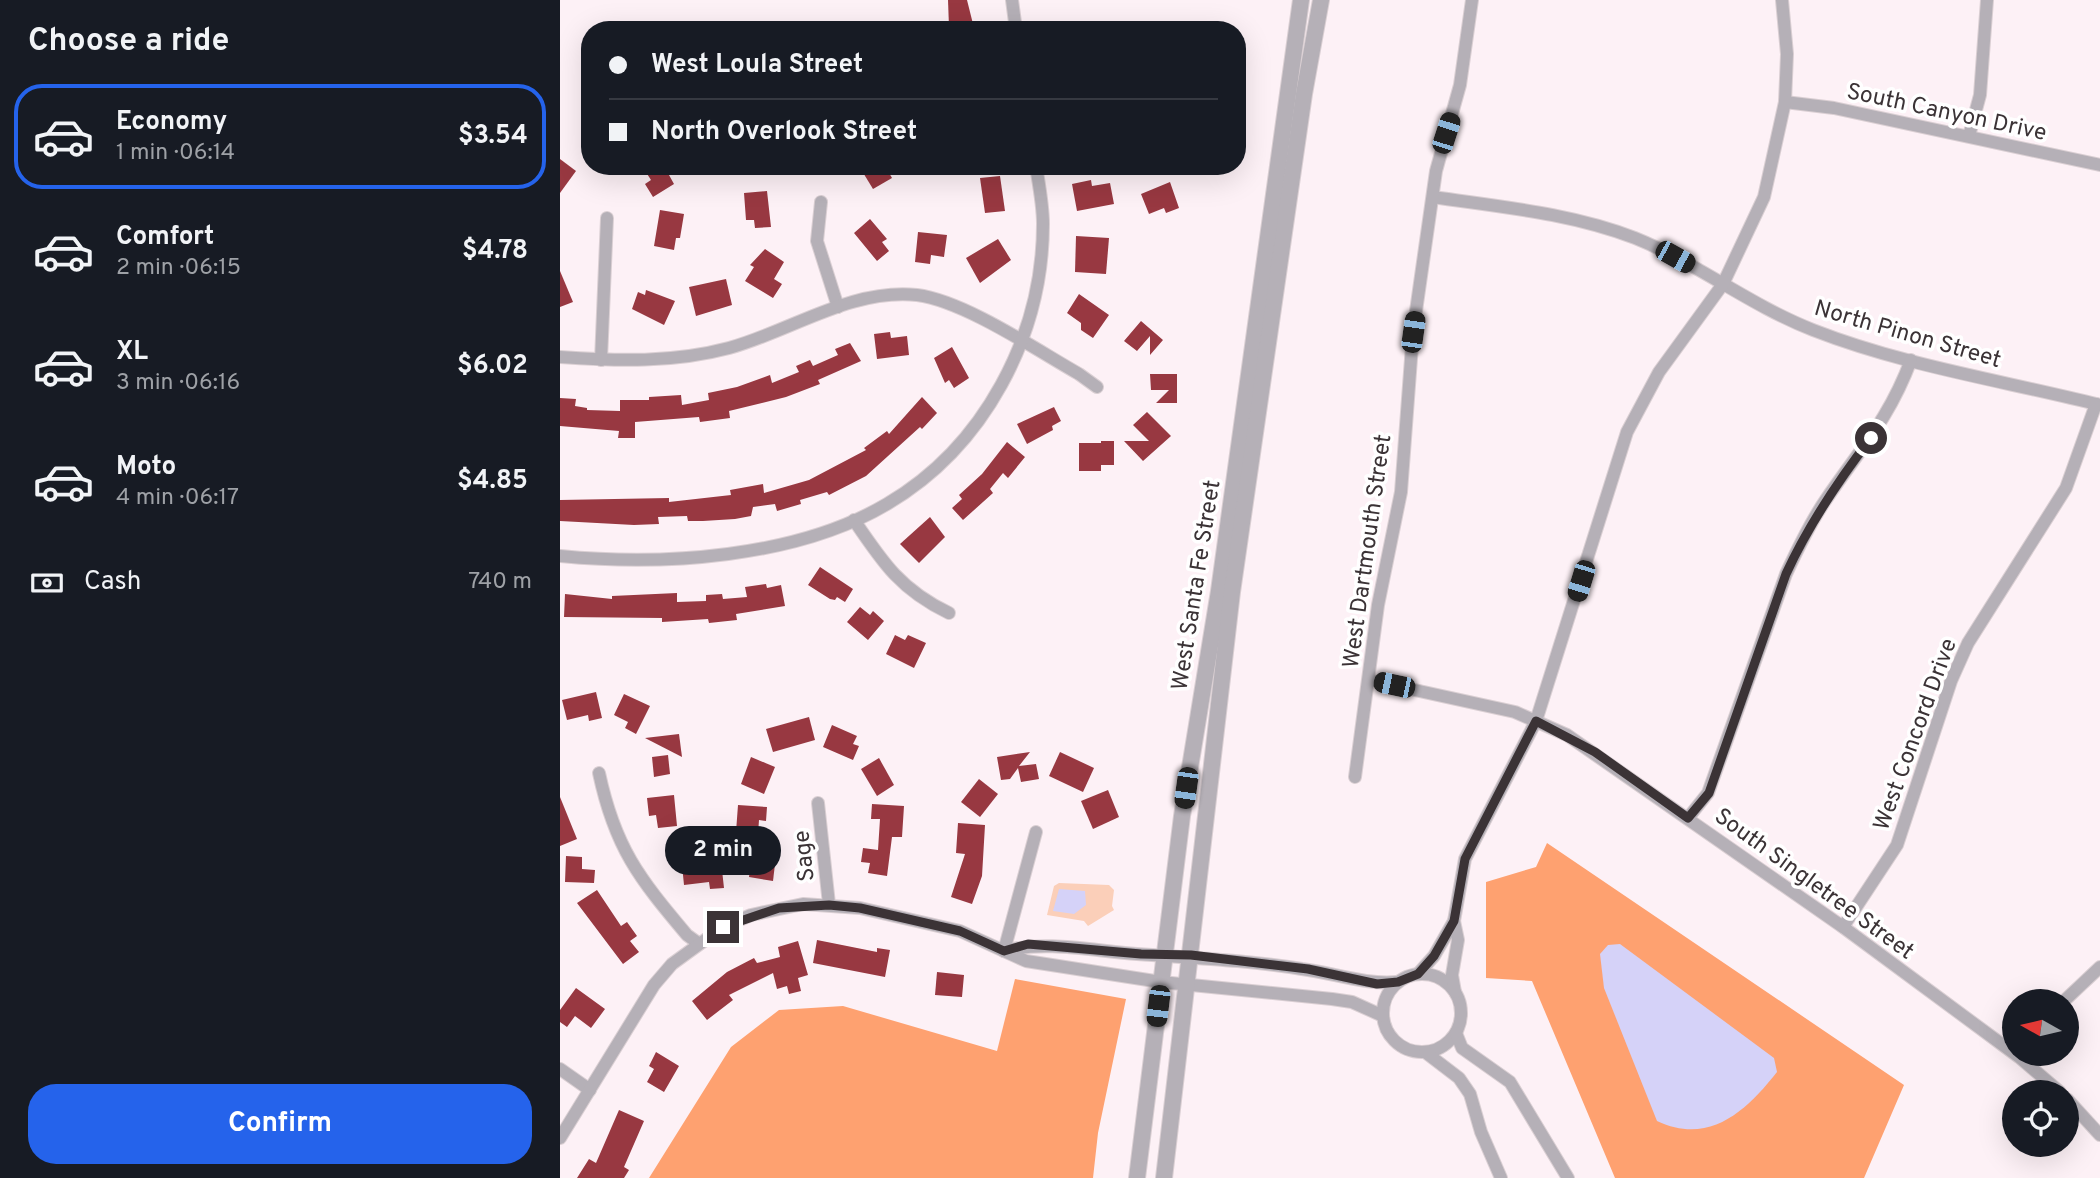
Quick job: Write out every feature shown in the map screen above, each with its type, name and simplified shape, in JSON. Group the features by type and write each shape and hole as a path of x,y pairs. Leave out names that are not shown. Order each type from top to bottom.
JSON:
{"street":[{"path":"1012,0 1015,21"},
{"name":"West Santa Fe Street","path":"1137,1178 1182,816 1219,591 1301,0"},
{"name":"West Santa Fe Street","path":"1164,1178 1232,592 1302,108 1321,0"},
{"name":"West Dartmouth Street","path":"1355,777 1378,605 1401,492 1413,332 1433,197 1440,152 1460,85 1472,0"},
{"path":"1004,951 1028,944 1141,954 1191,955 1308,969 1377,984 1398,982 1418,974 1434,956 1454,921 1465,859 1536,721 1627,432 1659,372 1723,284 1764,197 1785,102 1787,54 1782,0"},
{"path":"1969,136 1980,95 1987,0"},
{"name":"South Canyon Drive","path":"1785,102 1834,108 2100,165"},
{"path":"560,556 638,559 739,551 821,533 886,505 919,482 961,442 1000,389 1021,342 1033,309 1041,261 1043,222 1037,175"},
{"name":"North Pinon Street","path":"1433,197 1544,213 1605,228 1646,243 1771,312 1815,331 1911,360 2098,405"},
{"path":"821,202 817,241 838,307"},
{"path":"601,360 607,218"},
{"path":"560,357 601,360 668,359 720,350 773,334 868,297 918,295 959,309 1097,387"},
{"path":"1688,818 1709,793 1786,574 1801,542 1826,499 1881,426 1911,360"},
{"name":"West Concord Drive","path":"1843,927 1897,845 1951,681 1968,643 2066,488 2098,405"},
{"path":"854,520 902,585 921,600 949,613"},
{"name":"South Singletree Street","path":"1369,680 1515,712 1595,752 2002,1042"},
{"path":"598,773 607,813 631,863 687,935 698,943"},
{"name":"Sage","path":"818,803 829,905"},
{"path":"1004,951 1036,832"},
{"path":"560,1138 654,985 672,964 698,943 751,915 803,904 860,908 960,931 1026,961 1161,982 1352,1002 1383,1016"},
{"path":"1425,1052 1437,1049 1456,1033 1461,1020 1461,1006 1452,975 1458,940 1454,921"},
{"path":"2077,989 2100,967"},
{"path":"1418,974 1436,976 1455,992"},
{"path":"1398,982 1388,992 1383,1016 1392,1038 1402,1047 1425,1052 1460,1078 1469,1094 1481,1132 1501,1178"},
{"path":"1456,1033 1462,1048 1510,1082 1569,1178"},
{"name":"South Singletree Street","path":"2032,1066 2047,1080"},
{"path":"560,1069 590,1090"},
{"path":"2079,1112 2100,1135"}],"shaded area":[{"path":"1547,843 1904,1085 1864,1178 1615,1178 1532,981 1486,978 1486,882 1536,867"},
{"path":"1059,883 1109,885 1114,890 1114,910 1088,926 1084,921 1047,915 1054,886"},
{"path":"1015,979 1126,999 1098,1133 1093,1178 649,1178 731,1047 779,1010 843,1006 997,1051"}],"water":[{"path":"1059,889 1085,891 1086,905 1074,914 1053,911"},
{"path":"1620,944 1774,1058 1777,1072 1740,1111 1710,1127 1694,1129 1676,1128 1657,1121 1604,988 1600,954 1608,945"}],"building":[{"path":"948,0 967,0 972,21 949,21"},
{"path":"560,159 576,171 560,193"},
{"path":"648,175 669,175 674,184 653,197 645,184 651,180"},
{"path":"864,175 890,175 892,178 873,189"},
{"path":"1000,176 1005,211 985,213 980,178"},
{"path":"1091,180 1092,186 1110,183 1114,204 1077,211 1072,184"},
{"path":"1170,182 1179,208 1166,213 1164,208 1149,214 1141,194"},
{"path":"767,191 771,227 755,228 754,220 746,220 744,193"},
{"path":"660,210 684,214 680,238 676,238 674,250 654,246"},
{"path":"870,219 887,239 882,242 889,251 877,261 854,233"},
{"path":"918,232 947,235 944,257 931,255 930,264 915,262"},
{"path":"1076,236 1109,238 1106,274 1075,272"},
{"path":"998,239 1011,260 980,283 966,258"},
{"path":"765,249 784,262 774,279 782,284 773,298 745,281 754,267 750,265"},
{"path":"560,271 573,302 560,307"},
{"path":"726,279 732,305 696,316 689,287"},
{"path":"646,290 675,301 664,325 632,309 638,292 645,295"},
{"path":"1079,294 1109,315 1093,338 1081,330 1081,323 1067,313"},
{"path":"1141,321 1163,340 1150,355 1150,336 1137,351 1124,341"},
{"path":"890,332 891,338 907,336 909,355 877,359 874,334"},
{"path":"850,343 861,361 818,380 820,384 786,397 729,411 730,418 700,422 699,417 635,422 635,438 618,438 619,431 560,426 560,398 576,399 575,406 587,410 620,411 620,400 649,400 649,397 681,395 682,405 709,400 708,393 737,387 770,375 772,383 799,372 796,366 810,360 813,366 838,355 835,349"},
{"path":"952,347 969,378 954,388 949,380 945,383 934,358"},
{"path":"1150,374 1177,374 1177,403 1156,403 1169,390 1151,390"},
{"path":"922,397 937,413 922,429 920,427 866,476 829,495 827,492 800,500 801,504 777,511 775,504 753,507 751,516 735,519 688,521 687,516 658,517 659,524 634,525 560,521 560,500 669,498 669,502 731,495 730,490 763,484 764,493 809,480 866,450 864,448 887,431 889,434"},
{"path":"1054,407 1061,421 1052,426 1053,430 1027,444 1017,424"},
{"path":"1147,412 1171,436 1143,461 1124,441 1149,441 1133,425"},
{"path":"1114,441 1114,465 1101,465 1101,471 1079,471 1079,443"},
{"path":"1007,442 1025,457 1008,478 1003,473 990,489 993,493 963,520 952,508 962,499 959,495 982,474"},
{"path":"930,517 945,537 919,563 900,544"},
{"path":"820,567 853,589 845,602 837,597 835,600 830,599 808,585"},
{"path":"766,584 767,588 781,585 785,606 736,614 737,620 709,623 708,619 662,622 662,618 564,617 565,594 612,599 612,596 677,593 677,602 706,601 706,595 722,594 723,599 747,597 745,587"},
{"path":"860,607 870,615 873,611 884,621 868,640 847,622"},
{"path":"895,635 905,640 908,635 926,643 914,668 886,654"},
{"path":"596,692 602,718 589,721 588,715 567,720 562,700"},
{"path":"624,694 650,706 636,734 625,728 628,722 614,715"},
{"path":"809,717 815,740 773,752 766,729"},
{"path":"832,725 857,736 853,744 859,746 853,760 823,747"},
{"path":"679,734 682,757 645,738"},
{"path":"1030,752 1019,766 1036,764 1039,779 1021,782 1018,768 1010,779 1001,780 997,757"},
{"path":"1060,752 1094,768 1083,792 1049,776"},
{"path":"668,755 670,774 654,777 652,757"},
{"path":"751,757 775,767 764,794 741,784"},
{"path":"879,758 894,785 877,796 861,769"},
{"path":"979,779 998,794 980,817 961,802"},
{"path":"1108,790 1119,817 1093,829 1081,801"},
{"path":"674,795 677,826 658,828 656,815 649,816 647,798"},
{"path":"560,797 577,839 560,846"},
{"path":"872,804 904,806 902,837 892,837 887,876 868,873 870,863 861,862 863,848 878,850 880,819 871,819"},
{"path":"738,805 767,807 766,821 759,820 758,834 736,832"},
{"path":"958,823 985,825 982,876 972,904 951,897 965,854 956,853"},
{"path":"754,844 777,847 773,881 749,877"},
{"path":"566,856 582,857 582,869 595,870 594,883 565,882"},
{"path":"721,861 724,888 710,889 709,882 684,885 682,865"},
{"path":"597,890 621,926 627,922 637,936 630,941 639,952 623,964 577,903"},
{"path":"817,940 877,952 877,948 890,950 885,977 813,963"},
{"path":"798,941 808,975 798,978 801,991 789,994 787,986 777,989 773,973 729,995 733,1000 707,1020 692,1001 727,972 754,958 757,963 780,957 778,947"},
{"path":"937,972 964,975 962,997 935,995"},
{"path":"576,988 605,1009 591,1028 575,1016 567,1027 560,1022 560,1010"},
{"path":"656,1052 679,1066 664,1092 647,1082 654,1069 649,1066"},
{"path":"619,1110 644,1121 624,1167 629,1170 624,1178 577,1178 589,1159 596,1163"}],"route":[{"path":"723,927 751,915 779,908 803,904 829,905 860,908 960,931 1004,951 1028,944 1141,954 1191,955 1308,969 1377,984 1398,982 1409,975 1418,974 1434,956 1454,921 1458,886 1465,859 1536,721 1595,752 1688,818 1709,793 1786,574 1801,542 1826,499 1871,438"}]}
